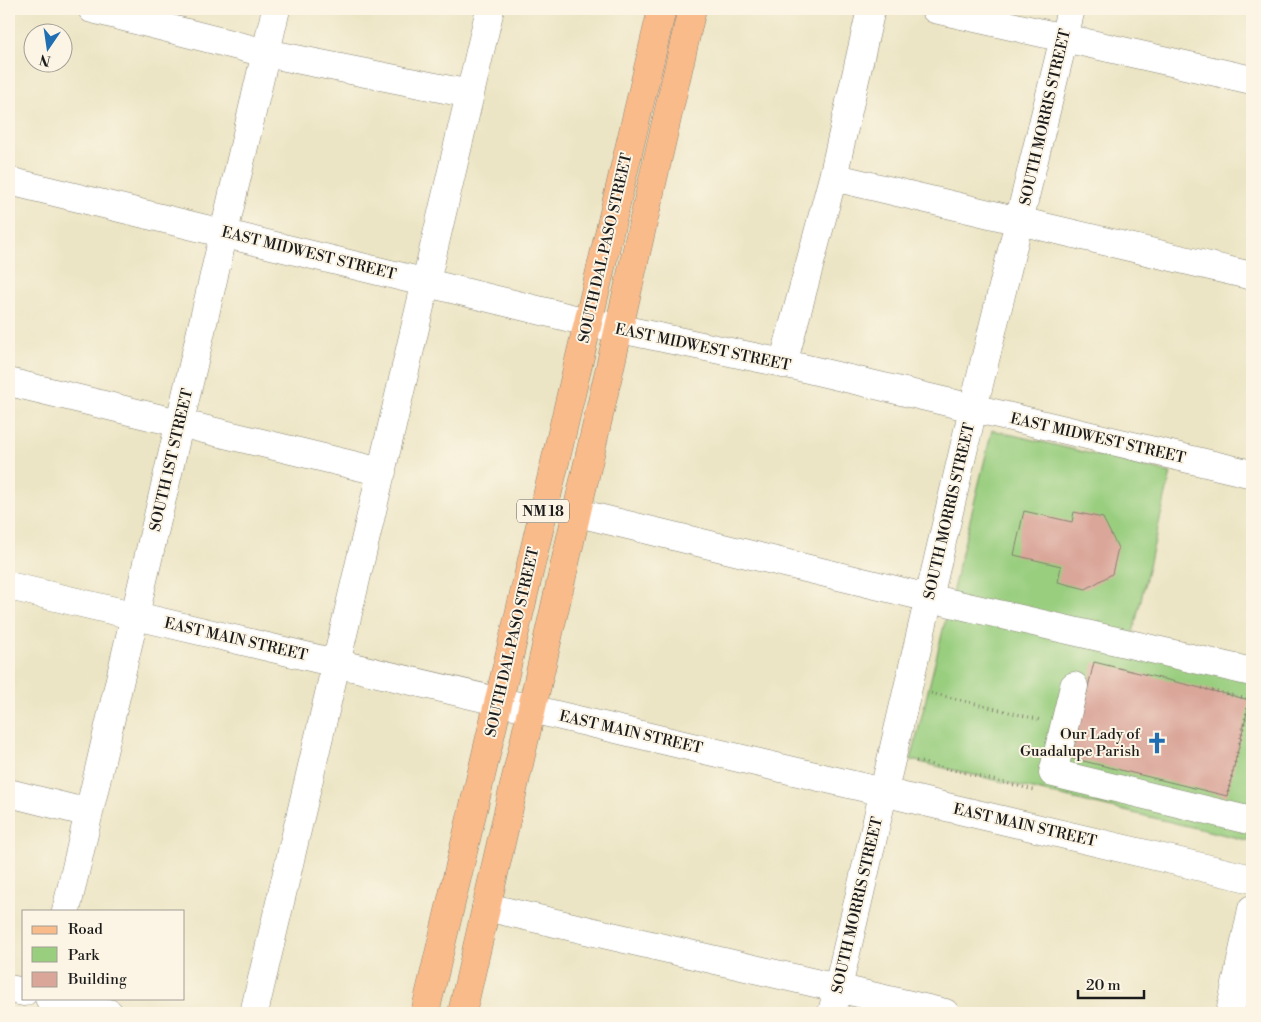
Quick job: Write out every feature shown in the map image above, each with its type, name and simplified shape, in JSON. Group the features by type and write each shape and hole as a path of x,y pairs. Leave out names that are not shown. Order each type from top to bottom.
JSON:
{"main road":[{"name":"SOUTH DAL PASO STREET","path":"425,1013 662,9"},
{"name":"NM 18","path":"462,1013 692,9"}],"street":[{"path":"92,9 266,53 470,94"},
{"name":"SOUTH 1ST STREET","path":"66,910 276,9"},
{"path":"254,1013 490,9"},
{"path":"784,364 832,177 871,9"},
{"path":"935,9 1252,80"},
{"name":"SOUTH MORRIS STREET","path":"835,1001 973,408 1020,223 1071,9"},
{"path":"832,177 1020,223 1252,276"},
{"name":"EAST MIDWEST STREET","path":"9,182 224,232 587,322 784,364 1252,474"},
{"path":"9,382 382,472"},
{"path":"578,513 929,598 1252,672"},
{"name":"EAST MAIN STREET","path":"9,586 1252,879"},
{"path":"1074,686 1053,773 1252,821"},
{"path":"9,793 89,812"},
{"path":"486,907 835,1001 945,1013"},
{"path":"1230,1013 1252,909"},
{"path":"9,989 22,992"},
{"path":"42,1013 46,1000"},
{"path":"55,1000 109,1013"}],"path":[{"path":"1223,814 1252,690"},
{"path":"928,692 1065,726"}],"green space":[{"path":"992,430 1171,473 1129,650 1252,680 1252,831 1250,841 911,760"}],"building":[{"path":"1024,511 1072,522 1074,512 1103,518 1118,548 1112,574 1086,589 1058,582 1061,566 1014,555"},
{"name":"Our Lady of Guadalupe Parish","path":"1094,662 1250,700 1227,796 1071,758"}],"place":[{"name":"Our Lady of Guadalupe Parish","path":"1157,743"}]}
